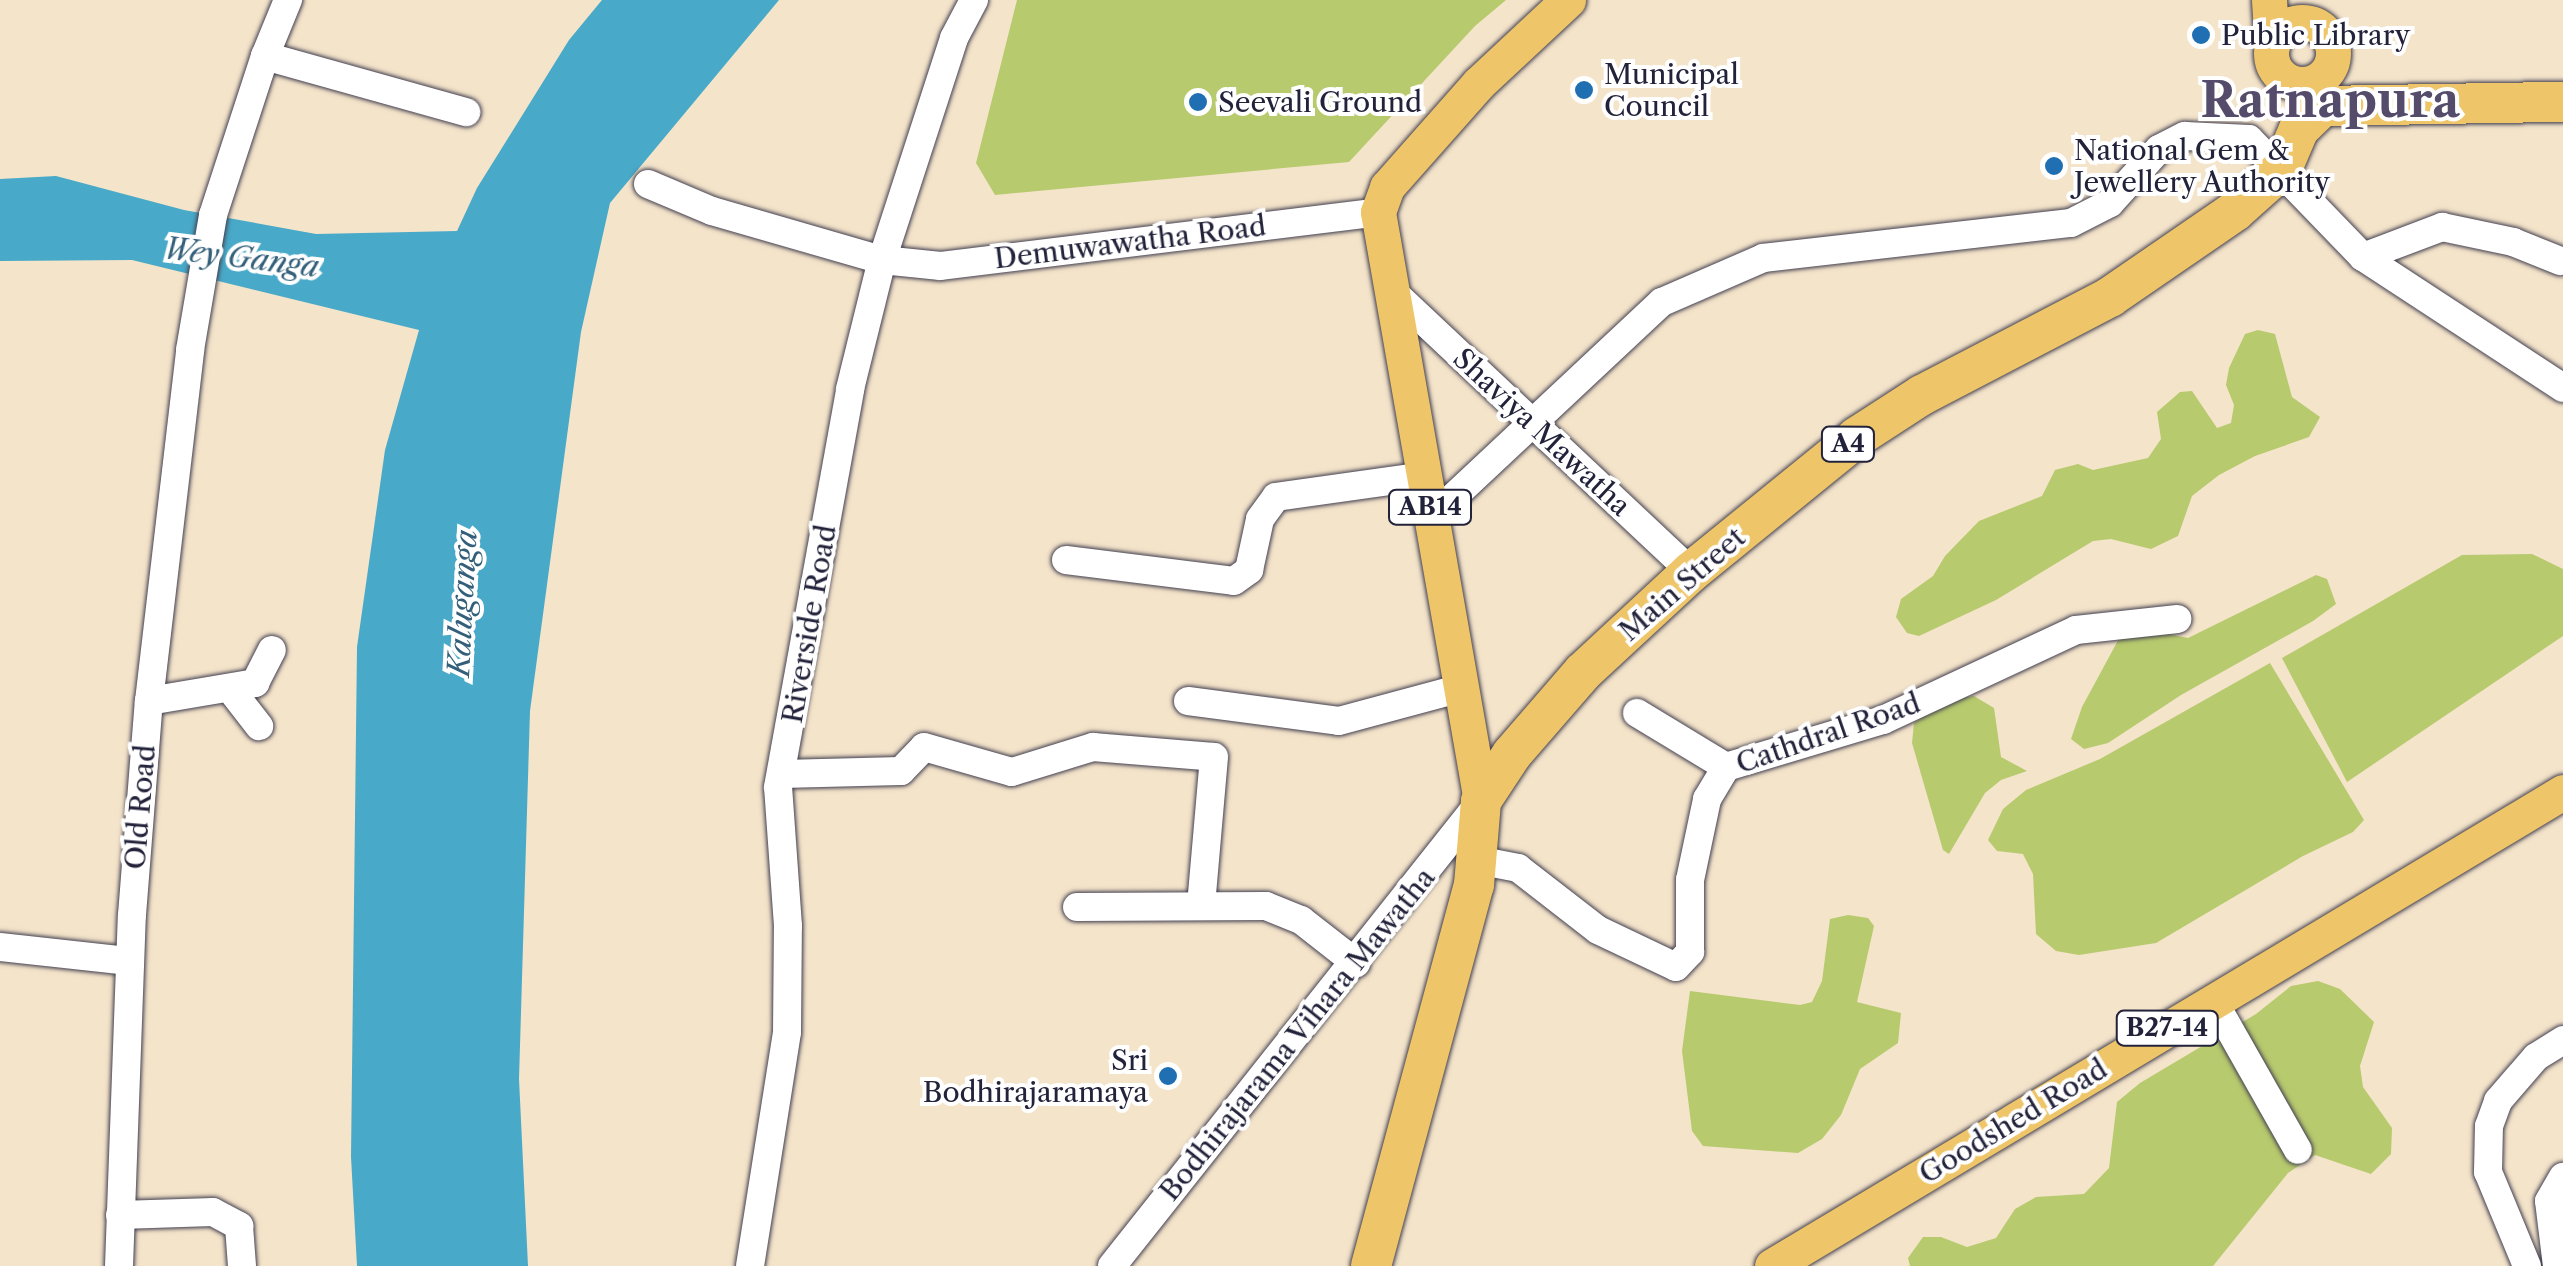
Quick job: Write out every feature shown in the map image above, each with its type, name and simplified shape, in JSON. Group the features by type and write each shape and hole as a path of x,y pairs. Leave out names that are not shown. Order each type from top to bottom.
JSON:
{"highway":[{"path":"2299,129 2323,106 2563,102"},
{"name":"Main Street","path":"1371,1266 1462,931 1476,860 1481,801 1512,754 1583,672 1691,572 1856,437 1922,395 2110,297 2235,211 2282,169 2299,129"}],"main road":[{"path":"1378,212 1387,187 1479,83 1568,0"},
{"path":"2269,0 2276,71 2318,68 2366,103"},
{"path":"2299,129 2318,68 2327,0"},
{"path":"2272,46 2282,28 2301,21 2320,26 2318,68"},
{"name":"AB14","path":"1378,212 1481,801"},
{"name":"Goodshed Road","path":"1790,1262 2212,1000 2563,792"}],"street":[{"name":"Old Road","path":"118,1266 129,961 149,702 190,350 213,215 265,56 288,0"},
{"name":"Riverside Road","path":"750,1266 787,1032 788,926 778,787 850,389 882,260 954,38 974,0"},
{"path":"265,56 466,112"},
{"path":"1432,517 1662,302 1763,258 2071,223 2110,203 2159,149 2185,136 2250,139 2363,257 2563,388"},
{"name":"Demuwawatha Road","path":"648,184 712,211 882,260 941,266 1378,212"},
{"path":"2363,257 2442,228 2513,242 2560,261"},
{"name":"Shaviya Mawatha","path":"1392,291 1691,572"},
{"path":"1066,560 1234,581 1249,570 1260,519 1276,498 1424,476"},
{"name":"Cathdral Road","path":"1476,860 1518,868 1598,930 1676,967 1690,952 1690,880 1707,799 1726,766 1883,720 2076,630 2177,619"},
{"path":"149,702 255,683 272,650"},
{"path":"1188,701 1339,721 1461,688"},
{"path":"231,690 260,726"},
{"path":"1637,712 1726,766"},
{"path":"782,774 900,771 924,747 1012,772 1093,747 1214,757 1201,905"},
{"name":"Bodhirajarama Vihara Mawatha","path":"1112,1266 1481,801"},
{"path":"1076,907 1266,906 1301,920 1356,963"},
{"path":"0,947 129,961"},
{"path":"2212,1000 2298,1150"},
{"path":"2527,1266 2488,1172 2489,1126 2498,1101 2523,1071 2536,1056 2563,1040"},
{"path":"2557,1266 2549,1202 2563,1177"},
{"path":"120,1215 213,1212 238,1226 242,1266"}],"green space":[{"name":"Seevali Ground","path":"1017,0 1506,0 1475,26 1349,162 995,195 976,163"},
{"path":"2258,330 2275,334 2292,397 2320,417 2309,437 2255,456 2219,475 2192,496 2178,536 2151,549 2111,539 2093,541 1996,600 1919,636 1907,633 1896,617 1901,599 1933,576 1945,556 1979,521 2042,496 2055,470 2078,464 2093,470 2148,458 2161,439 2157,412 2180,392 2192,391 2217,428 2231,423 2234,405 2226,385 2229,368 2245,334"},
{"path":"2532,554 2563,569 2563,636 2347,782 2282,658 2462,555"},
{"path":"2316,575 2327,579 2336,604 2313,621 2181,695 2108,743 2084,749 2071,739 2082,707 2122,633 2148,630 2188,638"},
{"path":"2270,663 2364,820 2353,832 2303,856 2156,943 2079,955 2056,951 2036,934 2033,874 2023,854 1997,851 1988,840 2003,809 2026,790 2100,759"},
{"path":"1974,696 1994,708 2001,757 2027,771 2001,780 1985,793 1949,854 1943,850 1912,743 1914,723 1948,700"},
{"path":"1848,915 1868,918 1874,926 1857,1002 1901,1013 1898,1043 1860,1069 1841,1115 1822,1139 1798,1153 1703,1146 1692,1131 1682,1051 1690,991 1800,1005 1812,1002 1822,981 1830,919"},
{"path":"2318,981 2340,989 2374,1022 2360,1066 2363,1087 2392,1128 2391,1154 2371,1174 2315,1155 2288,1173 2213,1266 1910,1266 1908,1258 1923,1237 1941,1237 1967,1247 1996,1238 2015,1209 2036,1197 2084,1194 2109,1168 2117,1102 2140,1083 2256,1014 2291,986"}],"water":[{"path":"602,0 779,0 610,203 581,332 530,711 519,1079 528,1266 357,1266 351,1157 357,647 385,450 419,330 132,260 0,261 0,179 56,176 184,210 316,234 457,231 477,188 569,40"}],"place":[{"name":"Public Library","path":"2201,35"},
{"name":"Municipal Council","path":"1584,90"},
{"name":"Seevali Ground","path":"1198,102"},
{"name":"National Gem & Jewellery Authority","path":"2054,166"},
{"name":"Sri Bodhirajaramaya","path":"1168,1076"}],"district":[{"name":"Ratnapura","path":"2330,100"}],"water label":[{"name":"Wey Ganga","path":"241,258"},
{"name":"Kaluganga","path":"463,603"}]}
